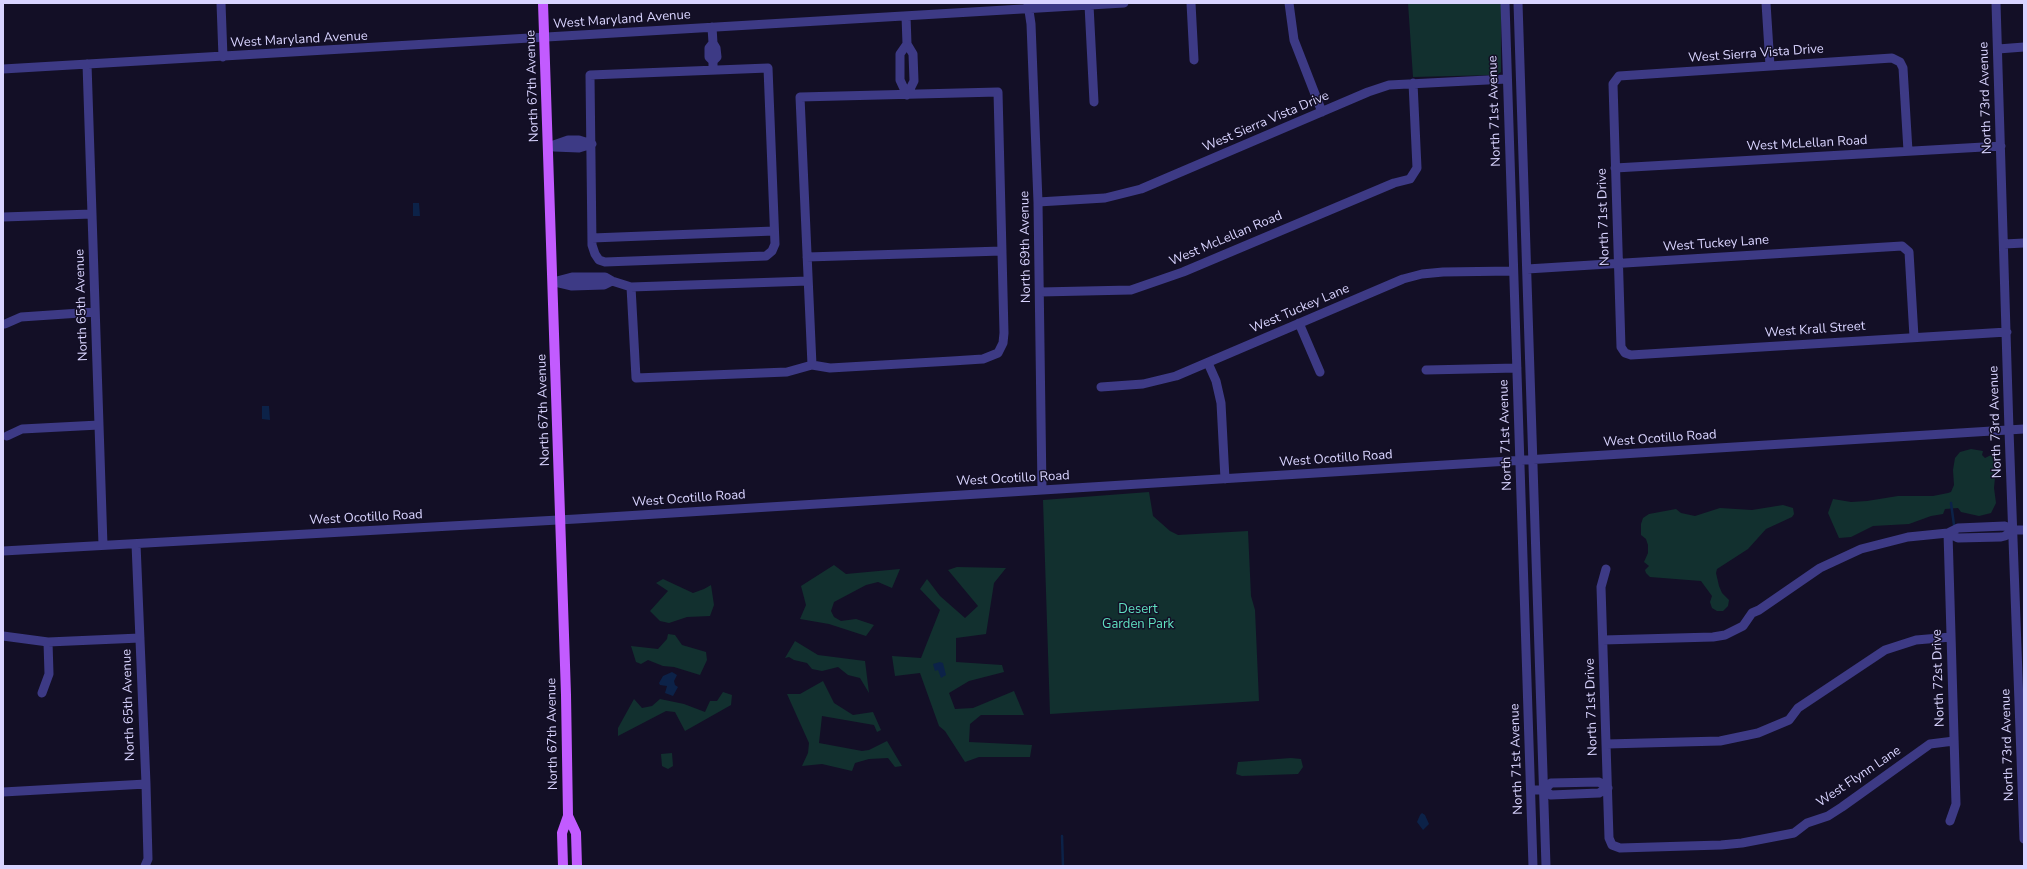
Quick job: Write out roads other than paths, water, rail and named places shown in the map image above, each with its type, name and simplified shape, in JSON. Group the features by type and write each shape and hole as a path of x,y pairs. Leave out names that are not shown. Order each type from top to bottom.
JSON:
{"main road":[{"name":"North 67th Avenue","path":"543,3 553,282 568,816 562,833 563,866"},
{"name":"North 67th Avenue","path":"568,816 576,833 577,866"}],"street":[{"path":"222,3 223,57"},
{"name":"West Maryland Avenue","path":"3,69 906,16 1028,6 1124,3"},
{"path":"1191,3 1194,60"},
{"path":"1289,3 1294,40 1322,112"},
{"name":"North 71st Avenue","path":"1505,3 1533,866"},
{"name":"North 71st Avenue","path":"1518,3 1546,866"},
{"path":"1766,3 1770,66"},
{"name":"North 73rd Avenue","path":"1996,3 2009,430 2020,629 2024,839"},
{"path":"1089,5 1094,102"},
{"name":"North 69th Avenue","path":"1028,6 1031,24 1038,202 1042,490"},
{"path":"906,16 907,44 913,54 914,82 907,95"},
{"path":"712,27 713,43 709,48 709,57 713,66"},
{"path":"907,44 900,54 900,80 907,95"},
{"path":"1998,49 2024,47"},
{"name":"West Sierra Vista Drive","path":"1615,79 1619,76 1892,58 1900,62 1903,68 1908,151"},
{"name":"North 65th Avenue","path":"87,64 103,545"},
{"path":"713,66 768,68 775,244 772,251 766,256 605,262 599,260 595,254 592,238 592,144 590,75 713,66"},
{"name":"West Sierra Vista Drive","path":"1038,202 1105,198 1141,189 1377,88 1389,85 1414,83 1507,79"},
{"name":"North 71st Drive","path":"1615,79 1613,84 1621,347 1625,353"},
{"name":"West McLellan Road","path":"1040,292 1130,290 1184,272 1394,183 1410,179 1414,175 1416,168 1414,83"},
{"path":"631,287 636,378 787,372 812,365 830,368 983,359 998,353 1003,343 1004,333 998,92 800,97 812,365"},
{"path":"548,147 568,140 579,140 592,144"},
{"name":"West McLellan Road","path":"1615,168 2001,146"},
{"path":"3,217 92,214"},
{"path":"592,238 774,231"},
{"path":"2004,244 2024,242"},
{"name":"West Tuckey Lane","path":"1527,269 1902,246 1909,252 1914,337"},
{"path":"807,257 1002,251"},
{"name":"West Tuckey Lane","path":"1101,387 1160,382 1208,363 1403,279 1422,274 1514,271"},
{"path":"553,282 572,286 604,285 612,281 631,287 808,281"},
{"path":"6,324 20,317 95,312"},
{"path":"1299,324 1320,372"},
{"name":"West Krall Street","path":"1625,353 1630,355 2007,332"},
{"path":"1208,363 1216,381 1221,403 1225,479"},
{"path":"1426,370 1516,368"},
{"path":"7,436 22,430 99,425"},
{"name":"West Ocotillo Road","path":"3,551 560,520 2024,429"},
{"path":"1603,640 1713,638 1725,635 1743,626 1752,613 1760,610 1820,568 1841,556 1861,548 1893,540 1948,533 1958,528 2005,526 2014,530 2024,530"},
{"name":"North 72st Drive","path":"1948,533 1956,804 1950,821"},
{"name":"North 65th Avenue","path":"136,544 146,784 148,859 145,866"},
{"name":"North 71st Drive","path":"1606,569 1601,586 1609,838 1612,845"},
{"path":"3,636 48,642 140,638"},
{"path":"1607,744 1720,741 1758,733 1789,720 1798,708 1885,650 1916,640 1951,637"},
{"path":"42,693 49,674 48,642"},
{"name":"West Flynn Lane","path":"1612,845 1620,848 1721,845 1742,843 1794,833 1807,824 1842,807 1930,744 1954,741"},
{"path":"1531,790 1544,790 1551,783 1599,782 1608,788"},
{"path":"3,792 146,784"}],"water":[{"path":"413,203 419,203 420,216 413,216"},
{"path":"262,406 269,406 270,420 262,419"},
{"path":"940,662 943,663 946,675 941,678 938,670 935,671 933,664"},
{"path":"672,672 677,675 674,681 675,685 678,687 673,696 665,693 667,686 660,685 659,683 663,676"},
{"path":"1422,813 1425,815 1429,824 1423,830 1417,822"}],"waterway":[{"path":"1951,503 1954,525"},
{"path":"1062,836 1063,866"}],"park label":[{"name":"Desert Garden Park","path":"1138,618"}]}
